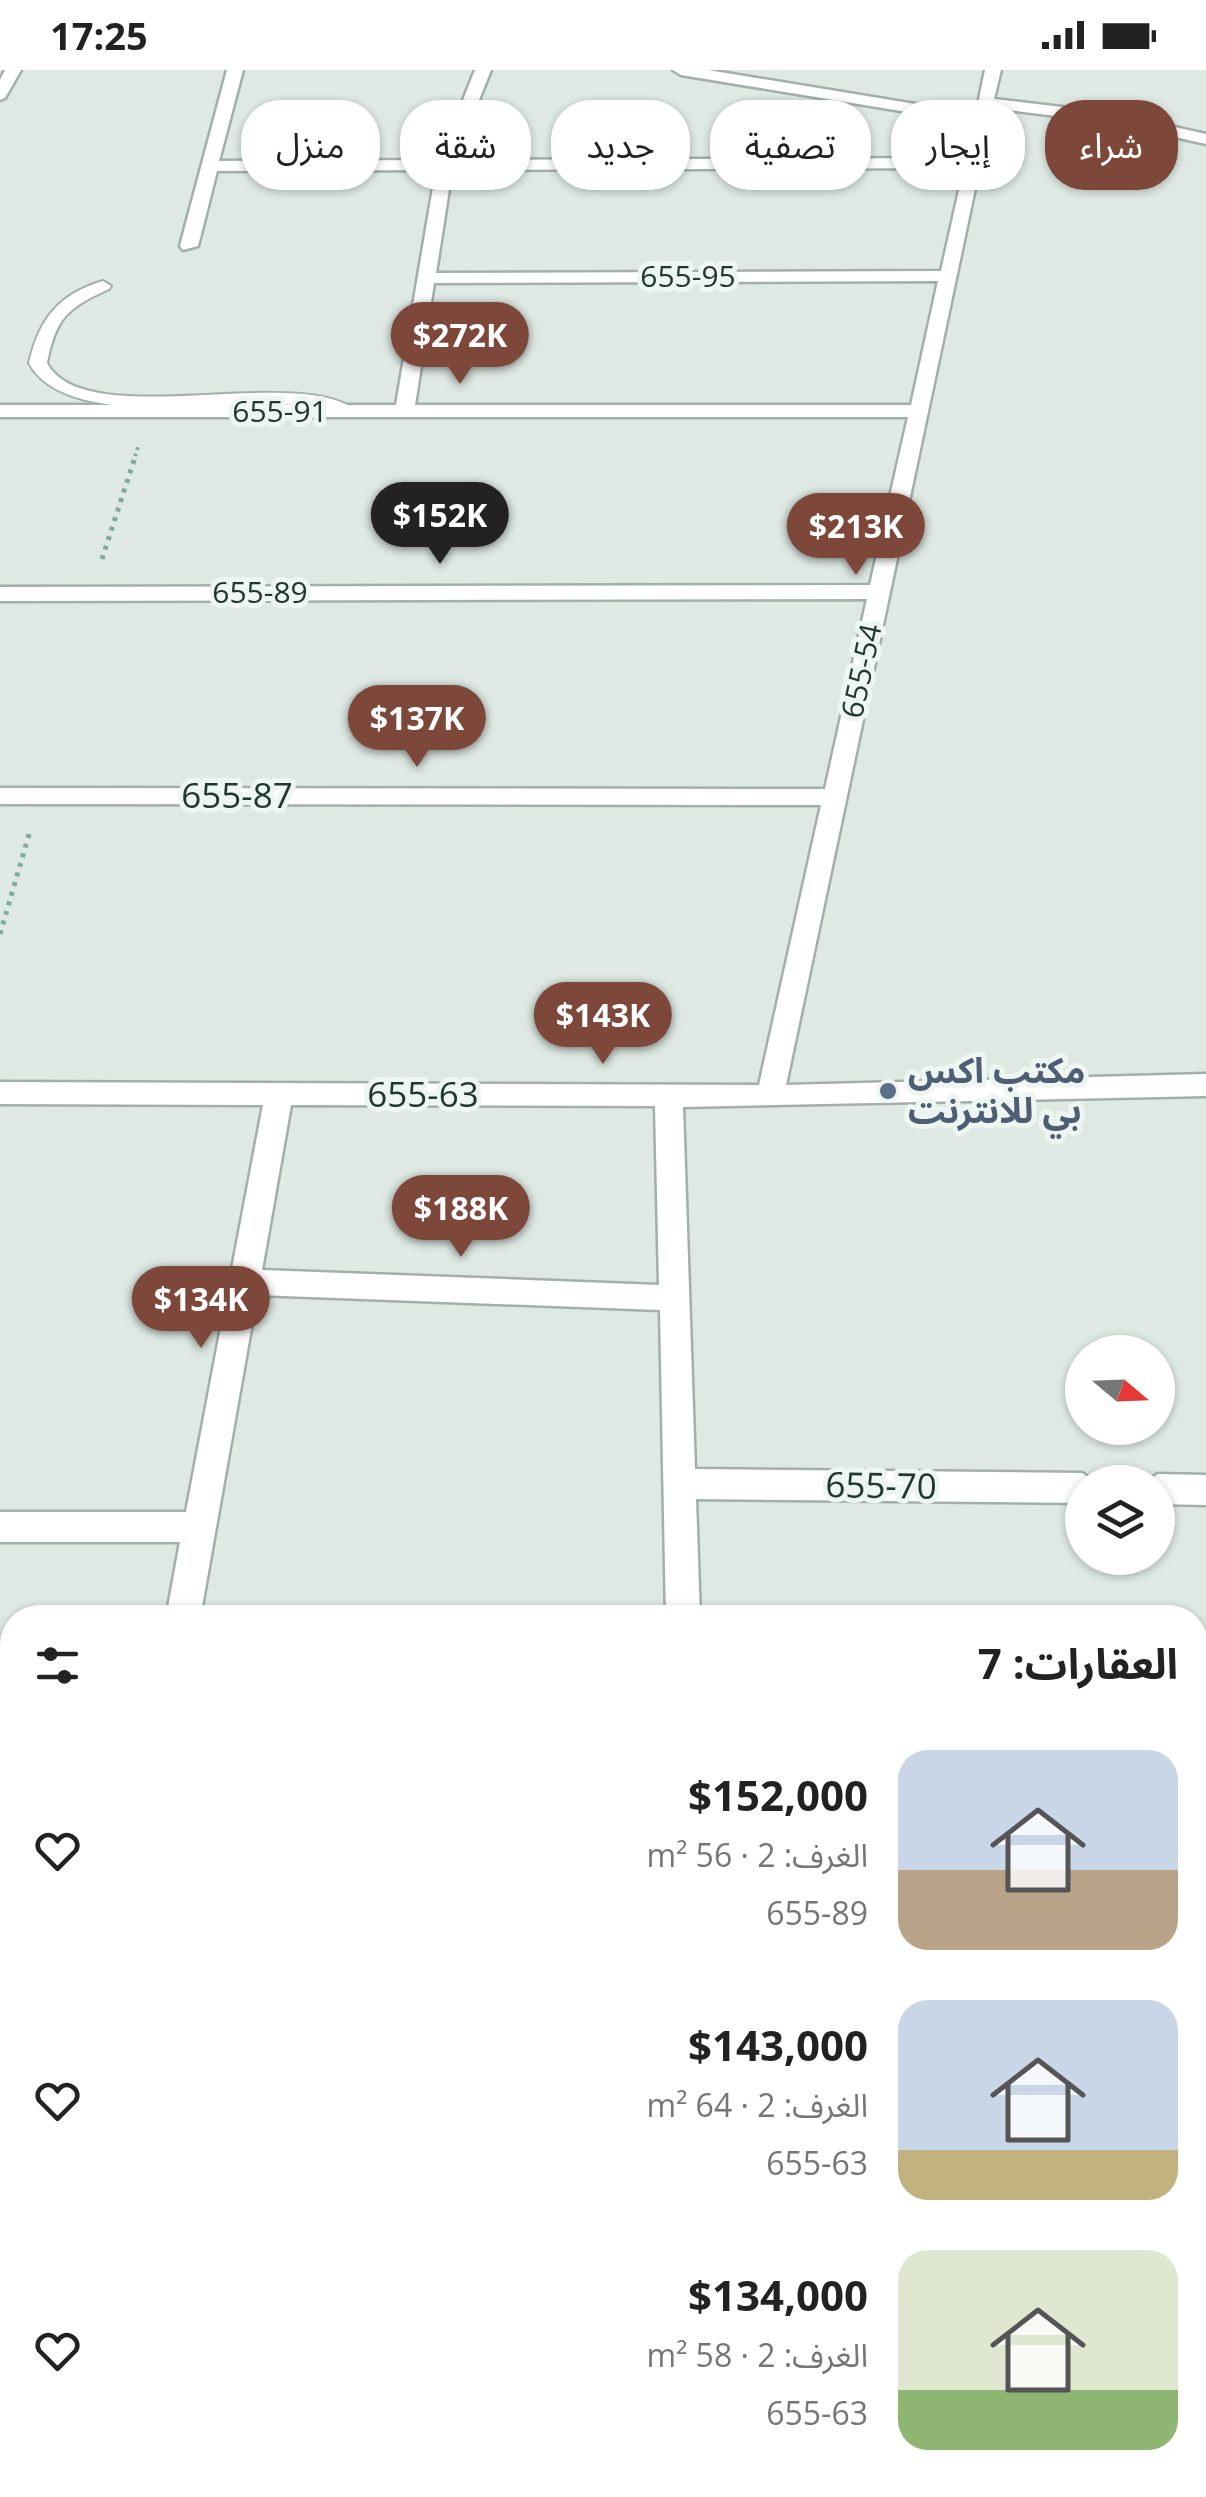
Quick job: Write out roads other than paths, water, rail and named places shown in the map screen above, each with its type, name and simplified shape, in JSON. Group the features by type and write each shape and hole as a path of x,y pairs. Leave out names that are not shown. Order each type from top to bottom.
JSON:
{"street":[{"path":"0,95 12,70"},
{"path":"189,246 235,70"},
{"path":"471,100 483,70"},
{"path":"681,70 891,101"},
{"path":"804,90 817,70"},
{"name":"655-54","path":"987,100 993,70"},
{"path":"1025,114 1112,118 1206,139"},
{"path":"531,165 891,163"},
{"path":"210,166 400,165"},
{"path":"404,412 441,190"},
{"name":"655-54","path":"770,1096 967,190"},
{"name":"655-95","path":"427,278 949,276"},
{"name":"655-91","path":"0,411 919,411"},
{"name":"655-89","path":"0,594 880,592"},
{"name":"655-87","path":"0,796 835,797"},
{"name":"655-63","path":"0,1093 770,1096 1206,1085"},
{"path":"185,1605 279,1094"},
{"path":"669,1096 682,1605"},
{"path":"245,1282 674,1298"},
{"name":"655-70","path":"679,1484 1065,1488"},
{"path":"1175,1489 1206,1490"},
{"path":"0,1527 200,1527"}],"lane":[{"path":"103,286 70,300 48,320 38,362 46,376 63,386 128,399 293,399 320,402 348,412"}],"place":[{"name":"مكتب اكس بي للانترنت","path":"888,1091"}]}
